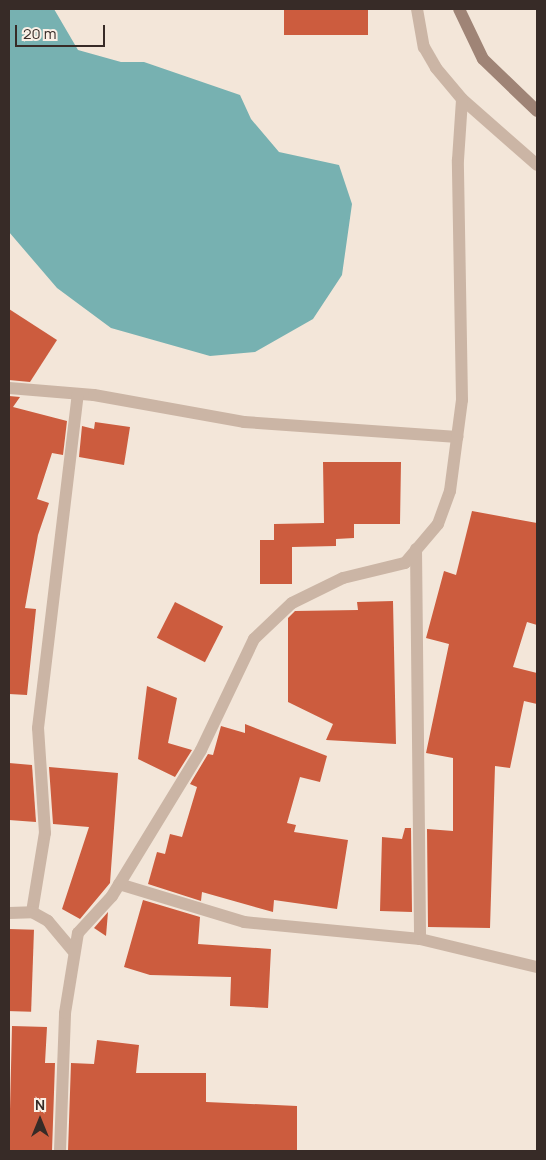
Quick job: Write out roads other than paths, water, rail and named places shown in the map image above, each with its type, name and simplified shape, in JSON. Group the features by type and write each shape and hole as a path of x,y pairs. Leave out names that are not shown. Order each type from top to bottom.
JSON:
{"main road":[{"path":"458,9 483,59 537,112"}],"street":[{"path":"417,9 424,47 462,99 537,165"},
{"path":"60,1151 65,1013 72,950 78,932 119,884 201,750 254,639 292,603 343,578 405,563 438,524 450,492 462,400 458,160 462,99"},
{"path":"9,388 78,394 244,422 457,436"},
{"path":"32,912 45,833 38,728 78,394"},
{"path":"416,549 420,939"},
{"path":"119,884 244,922 420,939 537,967"},
{"path":"9,913 32,912 48,921 72,950"}],"water":[{"path":"9,9 54,9 78,50 121,62 144,62 240,95 251,119 279,152 339,165 352,204 342,275 313,319 255,352 210,356 111,328 57,288 9,232"}]}
